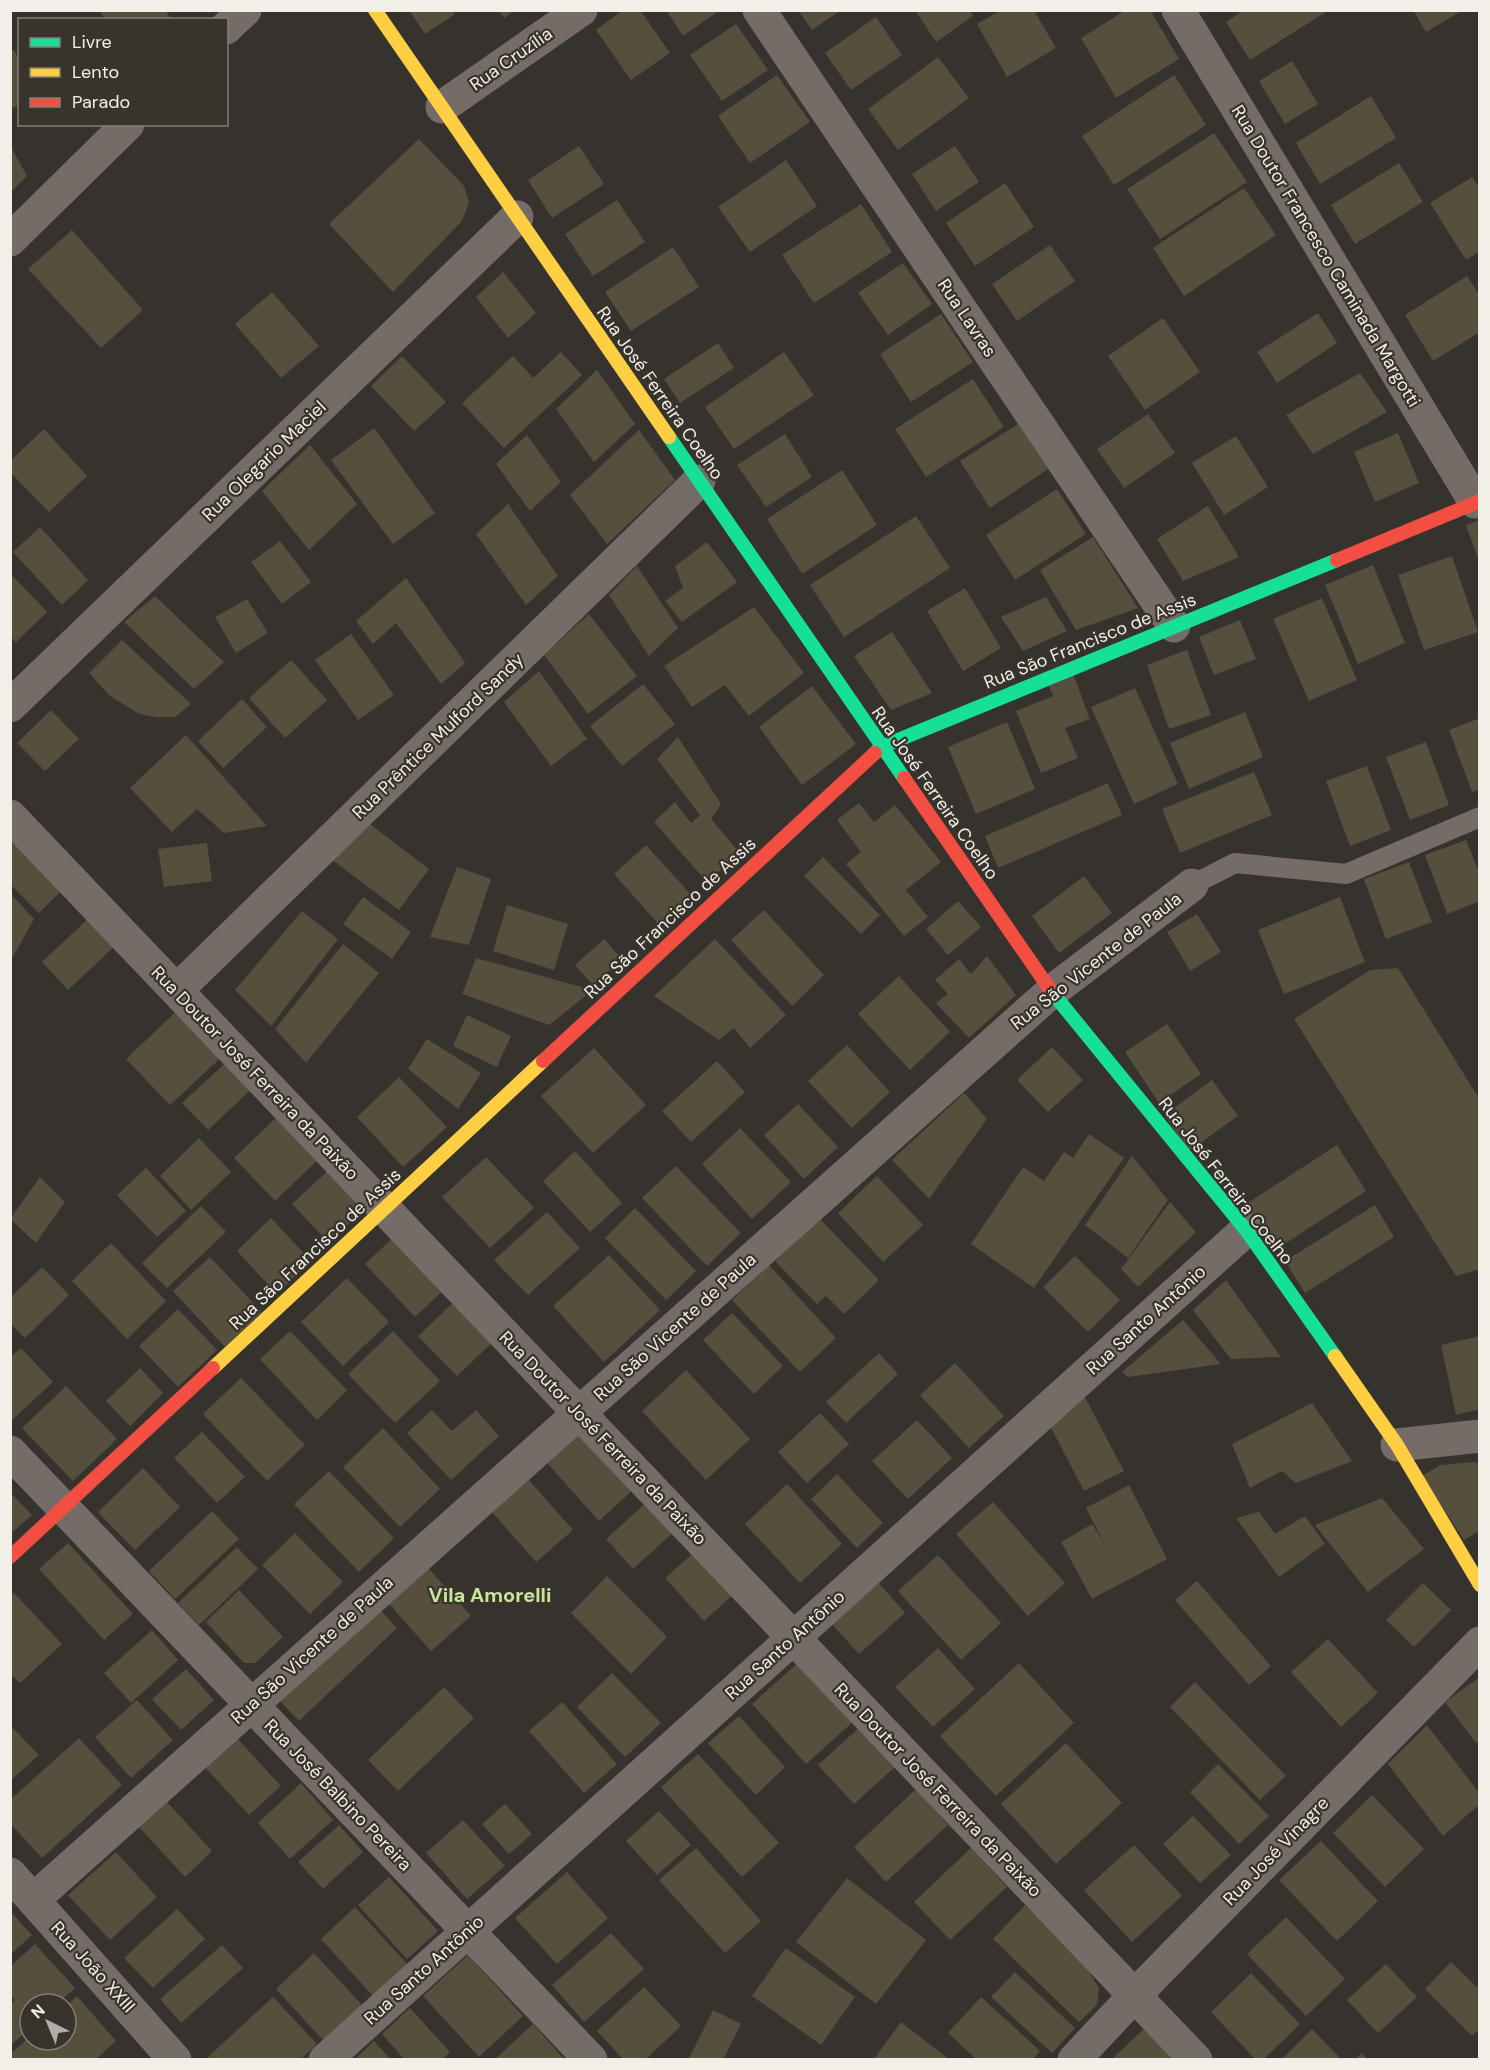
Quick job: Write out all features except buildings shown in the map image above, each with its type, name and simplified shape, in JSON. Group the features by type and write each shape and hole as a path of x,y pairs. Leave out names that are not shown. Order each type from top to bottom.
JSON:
{"street":[{"path":"228,26 244,10"},
{"name":"Rua José Ferreira Coelho","path":"375,10 1051,992 1246,1230 1397,1445 1479,1585"},
{"name":"Rua Cruzília","path":"442,107 581,10"},
{"name":"Rua Lavras","path":"759,10 1174,626"},
{"name":"Rua Doutor Francesco Caminada Margotti","path":"1178,10 1477,502"},
{"path":"10,240 126,126"},
{"name":"Rua Olegario Maciel","path":"10,706 517,217"},
{"name":"Rua Prêntice Mulford Sandy","path":"177,990 699,481"},
{"name":"Rua São Francisco de Assis","path":"10,1557 881,747 1477,502"},
{"name":"Rua Doutor José Ferreira da Paixão","path":"10,816 1196,2060"},
{"name":"Rua São Vicente de Paula","path":"33,1900 1051,992 1192,885"},
{"name":"Rua Santo Antônio","path":"325,2060 1246,1230"},
{"path":"1397,1445 1479,1436"},
{"name":"Rua José Balbino Pereira","path":"10,1452 591,2060"},
{"name":"Rua José Vinagre","path":"1074,2060 1479,1643"},
{"name":"Rua João XXIII","path":"10,1875 175,2060"}],"lane":[{"path":"1192,885 1235,863 1346,873 1479,817"}],"traffic: fast":[{"path":"669,437 904,778"},
{"path":"875,753 881,747 1337,560"},
{"path":"1051,991 1246,1230 1335,1356"}],"traffic: slow":[{"path":"375,10 669,437"},
{"path":"213,1368 543,1061"},
{"path":"1335,1356 1397,1445 1480,1585"}],"traffic: jam":[{"path":"1337,560 1480,501"},
{"path":"543,1061 875,753"},
{"path":"904,778 1051,991"},
{"path":"10,1557 213,1368"}],"district":[{"name":"Vila Amorelli","path":"490,1595"}]}
